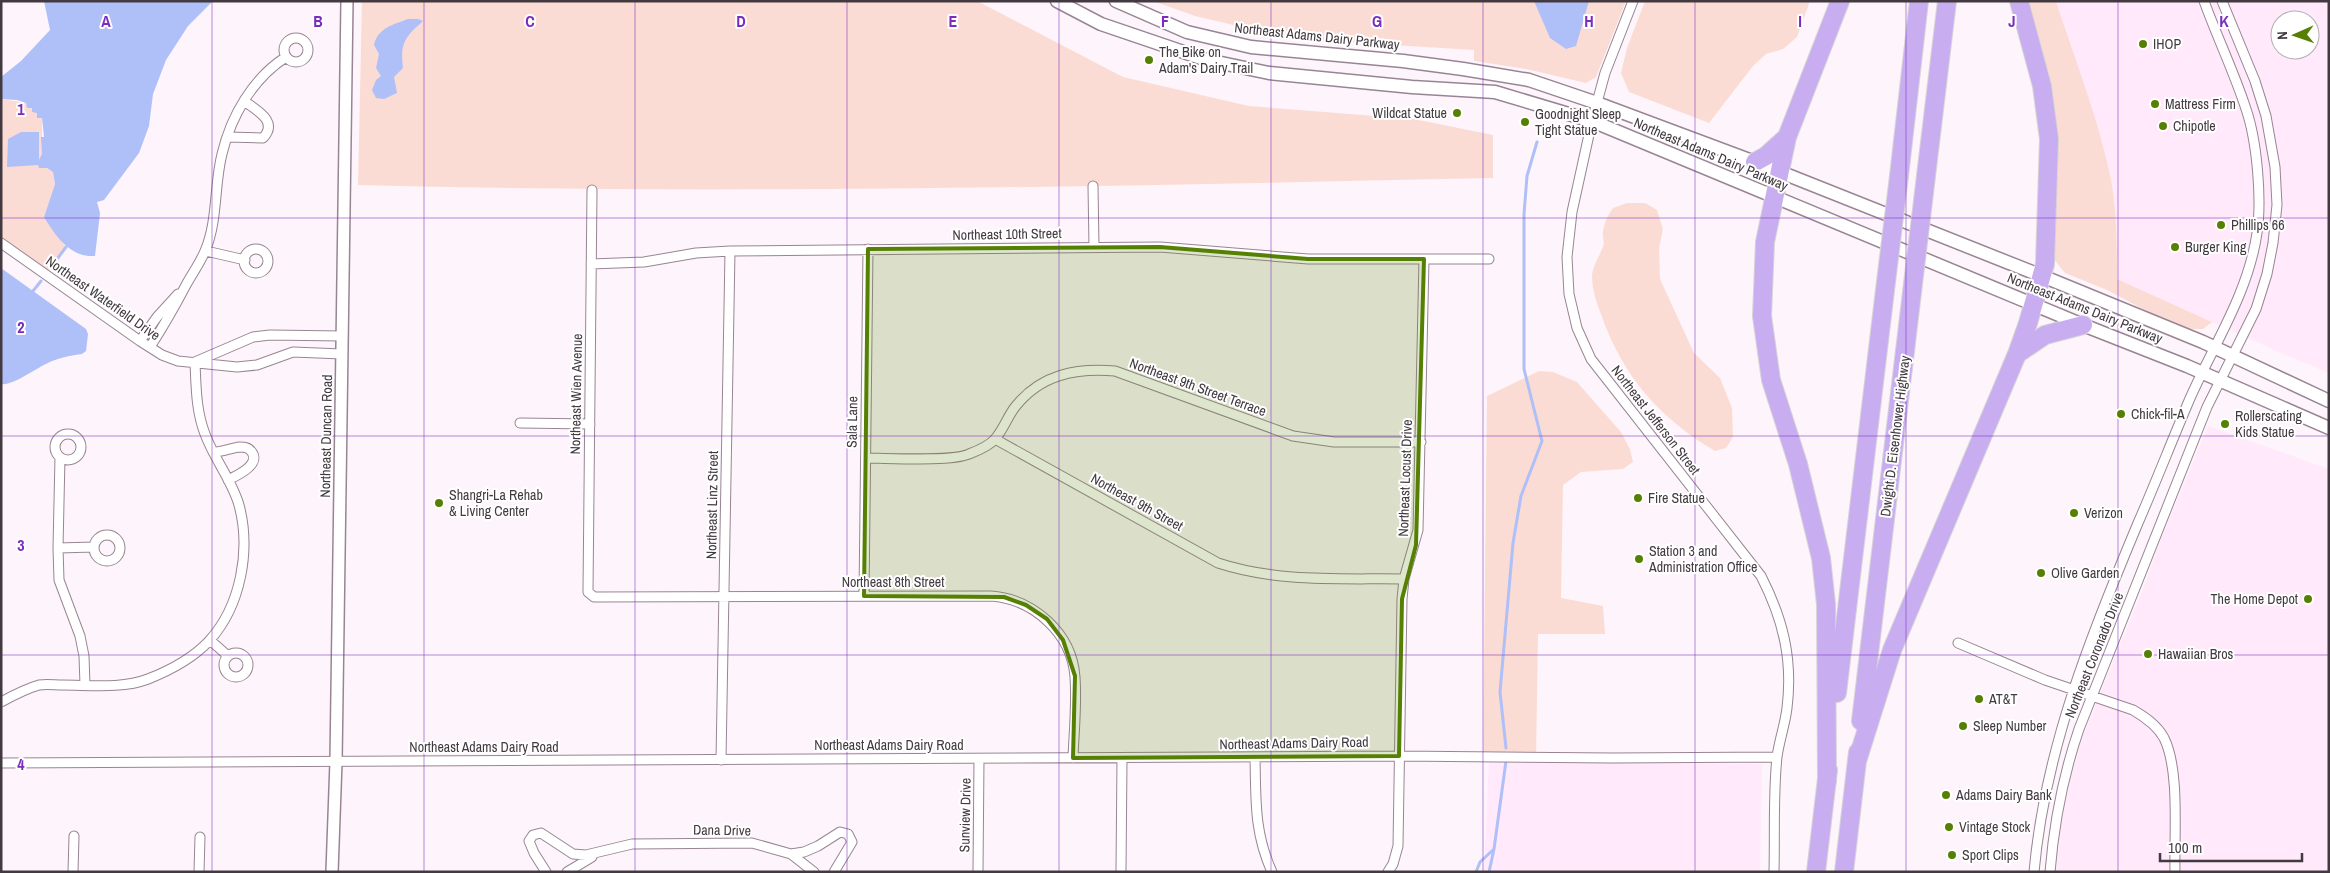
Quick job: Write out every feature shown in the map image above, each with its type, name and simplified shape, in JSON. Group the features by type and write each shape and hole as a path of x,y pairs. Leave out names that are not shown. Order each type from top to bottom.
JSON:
{"highway":[{"path":"1826,782 1827,630 1821,558 1798,464 1771,380 1762,316 1765,242 1787,138 1840,1"},
{"name":"Dwight D. Eisenhower Highway","path":"1816,872 1919,1"},
{"name":"Dwight D. Eisenhower Highway","path":"1844,872 1948,1"},
{"path":"1857,761 1892,650 2017,354 2045,264 2049,139 2042,86 2019,1"},
{"path":"1755,162 1766,156 1787,138"},
{"path":"2017,354 2045,335 2083,325"}],"main road":[{"name":"Northeast Adams Dairy Parkway","path":"1057,1 1101,24 1207,60 1269,72 1412,87 1495,92 1592,121 2203,373 2329,428"},
{"name":"Northeast Adams Dairy Parkway","path":"1116,1 1187,32 1251,47 1403,61 1529,80 1597,102 1755,162 2042,276 2216,348 2329,401"}],"street":[{"name":"Northeast Duncan Road","path":"332,872 336,762 347,1"},
{"name":"Northeast Jefferson Street","path":"1633,1 1605,72 1572,212 1567,257 1569,294 1577,328 1591,359 1760,576 1775,604 1785,636 1788,672 1787,708 1778,757 1774,872"},
{"name":"Northeast Coronado Drive","path":"2034,872 2046,787 2074,689 2124,556 2189,402 2226,328 2250,267 2257,232 2258,192 2247,112 2204,1"},
{"name":"Northeast Coronado Drive","path":"2050,872 2057,813 2070,753 2208,406 2256,309 2267,274 2273,243 2276,205 2275,168 2266,116 2255,81 2222,1"},
{"path":"150,347 169,318 206,251 218,195 222,154 244,101 275,64 286,57"},
{"path":"228,137 263,138 267,134 270,126 267,118 244,101"},
{"path":"1094,186 1094,247"},
{"name":"Northeast Wien Avenue","path":"585,593 590,424 592,190"},
{"name":"Northeast Waterfield Drive","path":"1,243 140,341 162,355 178,361 237,367 256,366 293,352 342,354"},
{"name":"Northeast 10th Street","path":"591,264 644,262 696,253 730,251 1094,247 1196,249 1308,259 1489,258"},
{"name":"Sala Lane","path":"864,596 868,249"},
{"path":"206,251 245,260"},
{"name":"Northeast Linz Street","path":"721,760 730,251"},
{"name":"Northeast Locust Drive","path":"1388,872 1393,864 1398,846 1402,599 1404,579 1416,546 1418,530 1424,259"},
{"path":"140,341 157,316 186,285"},
{"path":"1,702 20,692 41,685 121,685 147,679 185,661 210,640 224,618 234,597 242,569 243,526 239,505 204,433 197,398 195,362 253,338 270,335 342,336"},
{"name":"Northeast 9th Street Terrace","path":"995,439 1016,406 1042,382 1071,371 1093,370 1115,371 1293,436 1334,442 1420,442"},
{"path":"520,423 590,424"},
{"path":"866,458 951,458 966,456 995,439"},
{"name":"Northeast 9th Street","path":"995,439 1218,563 1241,570 1288,578 1404,579"},
{"path":"213,452 223,452 240,447 248,448 252,452 253,460 250,467 228,480"},
{"path":"60,457 59,580 80,636 84,656 85,685"},
{"path":"58,548 94,547"},
{"name":"Northeast 8th Street","path":"585,593 594,597 1004,597 1026,605 1047,619 1063,640 1071,658 1075,676 1073,758"},
{"path":"210,640 228,656"},
{"path":"1958,643 2045,680 2133,710 2145,717 2164,738 2168,751 2175,803 2175,872"},
{"name":"Northeast Adams Dairy Road","path":"1,763 1122,759 1399,756 1778,757"},
{"path":"1255,757 1257,827 1264,853 1272,872"},
{"name":"Sunview Drive","path":"978,872 979,759"},
{"path":"1121,872 1122,759"},
{"path":"791,854 804,852 840,832 848,834 852,842 834,872"},
{"name":"Dana Drive","path":"546,872 534,853 529,840 533,835 541,833 573,854 586,855 632,844 736,843 771,847 791,854"},
{"path":"74,836 74,872"},
{"path":"199,872 200,837"},
{"name":"Dana Drive","path":"567,872 577,864 601,852"},
{"path":"791,854 814,872"}],"highlighted area":[{"path":"1160,247 1308,259 1424,259 1416,545 1402,599 1399,756 1073,758 1075,676 1063,640 1047,619 1026,605 1004,597 864,596 868,249"}],"shaded area":[{"path":"362,1 977,1 1123,77 1249,106 1414,119 1493,135 1493,178 784,189 500,188 358,185"},
{"path":"1153,1 1626,1 1596,77 1586,83 1526,69 1474,61 1474,50 1294,39 1195,16"},
{"path":"1645,1 1810,1 1797,37 1783,49 1766,54 1753,66 1709,123 1629,92 1621,73 1627,48"},
{"path":"2026,1 2056,1 2086,90 2100,135 2113,192 2116,217 2117,279 2212,322 2203,329 2187,329 2154,315 2107,290 2065,273 2053,258"},
{"path":"2056,1 2329,1 2329,373 2117,279 2117,238 2111,181 2098,132"},
{"path":"1,99 27,103 42,118 42,155 39,168 47,168 53,172 55,184 44,217 66,247 46,274 1,243"},
{"path":"1627,203 1645,203 1657,210 1663,229 1659,248 1660,279 1694,353 1720,378 1732,408 1733,437 1726,448 1715,451 1677,425 1661,410 1632,377 1602,317 1592,276 1604,245 1603,232 1608,216 1613,208"},
{"path":"1539,371 1553,372 1577,382 1621,432 1630,449 1633,462 1623,469 1581,472 1563,485 1561,598 1603,606 1605,634 1538,634 1536,758 1483,757 1487,396"},
{"path":"2208,426 2329,469 2329,872 2056,872 2060,833 2069,786 2082,738"},
{"path":"1489,762 1762,764 1760,872 1484,872"}],"water":[{"path":"44,1 213,1 188,26 166,60 153,94 149,126 139,153 104,200 97,202 100,213 95,256 86,256 78,253 64,244 44,217 55,184 53,172 47,168 39,168 38,165 7,167 8,139 21,132 39,132 39,160 42,154 41,137 44,137 42,118 37,118 37,113 32,112 32,108 27,108 26,103 17,100 1,99 1,77 21,61 50,30"},
{"path":"1534,1 1589,1 1576,46 1566,49 1550,38"},
{"path":"408,19 423,21 408,36 403,46 403,68 394,77 397,93 384,99 376,98 372,90 376,80 381,76 376,68 379,54 374,45 376,39 386,28"},
{"path":"1,268 86,329 88,334 86,351 82,354 55,360 20,379 7,384 1,384"}],"waterway":[{"path":"1506,748 1500,692 1513,543 1521,496 1542,441 1524,369 1524,214 1527,176 1537,142"},
{"path":"52,266 66,247"},
{"path":"33,291 41,281"},
{"path":"1489,872 1506,761"},
{"path":"1476,872 1480,862 1494,849"}],"place":[{"name":"IHOP","path":"2143,44"},
{"name":"The Bike on Adam's Dairy Trail","path":"1149,60"},
{"name":"Mattress Firm","path":"2155,104"},
{"name":"Wildcat Statue","path":"1457,113"},
{"name":"Goodnight Sleep Tight Statue","path":"1525,122"},
{"name":"Chipotle","path":"2163,126"},
{"name":"Phillips 66","path":"2221,225"},
{"name":"Burger King","path":"2175,247"},
{"name":"Chick-fil-A","path":"2121,414"},
{"name":"Rollerscating Kids Statue","path":"2225,424"},
{"name":"Fire Statue","path":"1638,498"},
{"name":"Shangri-La Rehab & Living Center","path":"439,503"},
{"name":"Verizon","path":"2074,513"},
{"name":"Station 3 and Administration Office","path":"1639,559"},
{"name":"Olive Garden","path":"2041,573"},
{"name":"The Home Depot","path":"2308,599"},
{"name":"Hawaiian Bros","path":"2148,654"},
{"name":"AT&T","path":"1979,699"},
{"name":"Sleep Number","path":"1963,726"},
{"name":"Adams Dairy Bank","path":"1946,795"},
{"name":"Vintage Stock","path":"1949,827"},
{"name":"Sport Clips","path":"1952,855"}]}
